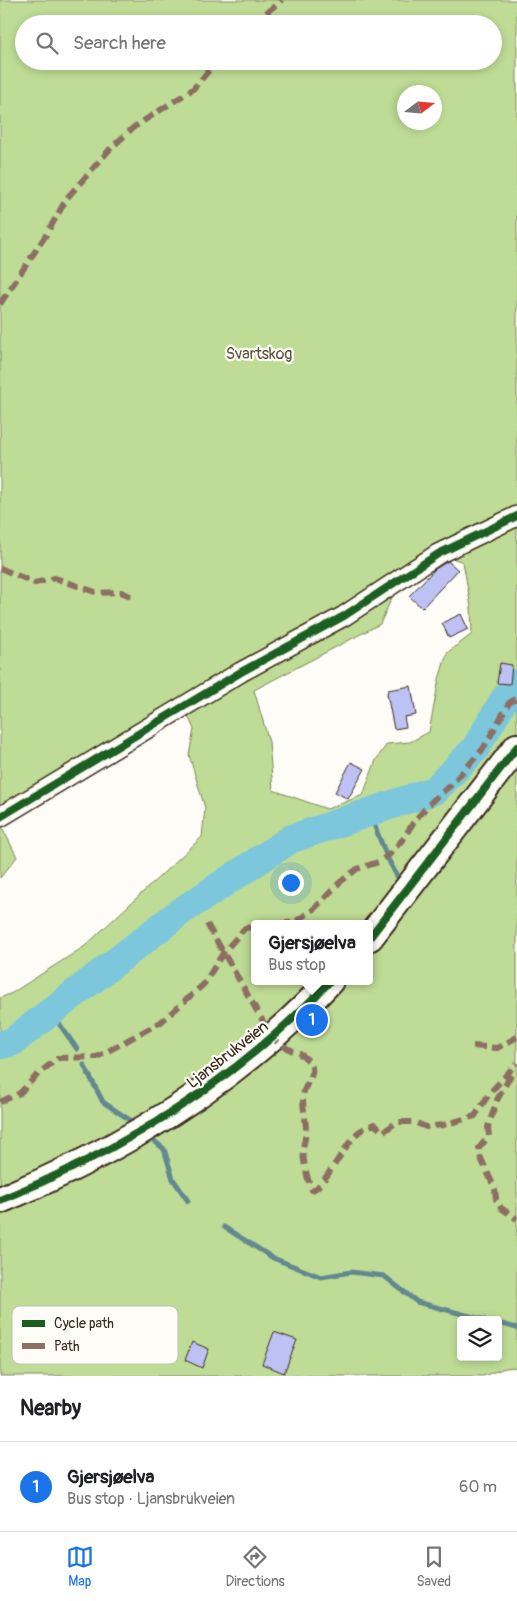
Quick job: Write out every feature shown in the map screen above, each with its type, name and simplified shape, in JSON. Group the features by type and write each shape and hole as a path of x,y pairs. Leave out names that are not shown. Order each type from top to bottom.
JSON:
{"main road":[{"path":"373,933 517,747"},
{"name":"Ljansbrukveien","path":"0,1200 64,1171 180,1107 223,1078 272,1037 326,985"}],"street":[{"path":"0,817 242,672 344,616 438,554 517,516"}],"green space":[{"name":"Svartskog","path":"0,0 517,0 517,1367 505,1368 483,1376 0,1376 0,998 12,993 85,946 202,837 205,808 189,755 194,729 186,712 2,827 17,857 0,878","holes":["447,556 463,562 471,607 472,634 447,653 439,679 429,732 410,742 387,744 376,760 363,795 327,809 273,790 269,742 254,690 380,624 392,597"]}],"building":[{"path":"448,561 458,570 422,608 409,596 435,569"},
{"path":"461,614 468,629 449,638 442,623"},
{"path":"500,663 512,665 510,684 497,683"},
{"path":"411,686 416,715 404,717 406,727 394,729 387,694 388,690"},
{"path":"351,762 365,769 348,799 335,792"},
{"path":"274,1332 297,1340 284,1373 262,1364"},
{"path":"192,1342 209,1349 202,1368 185,1360"}],"waterway":[{"path":"0,1045 12,1042 180,912 291,839 435,790 475,749 504,700 517,684"},
{"path":"369,812 387,857 397,876"},
{"path":"51,1012 77,1049"},
{"path":"84,1065 103,1102 130,1120"},
{"path":"153,1140 164,1149 173,1179 188,1201"},
{"path":"224,1227 273,1258 321,1277 351,1272 384,1276 417,1302 470,1316"},
{"path":"502,1324 517,1328"}],"marked path":[{"path":"263,15 282,0"},
{"path":"0,304 46,235 67,198 111,148 134,127 193,89 209,70"},
{"path":"0,568 35,583 55,578 98,593 121,592 135,598"},
{"path":"298,920 315,908 339,883 357,869 378,862 389,855 403,839 415,820 435,798 450,786 483,749 509,703 517,698"},
{"path":"207,924 272,1037 281,1045 303,1056 312,1067 312,1074 305,1087 303,1096 306,1129 303,1148 304,1163 312,1190 323,1181 354,1136 362,1130 374,1124 383,1132 397,1122 414,1122 426,1127 443,1125 475,1116 489,1094 517,1063"},
{"path":"0,1102 20,1093 38,1074 58,1058 97,1057 161,1022 204,984 223,953 245,928 251,927"},
{"path":"473,1046 497,1048 517,1037"},
{"path":"511,1075 497,1100 488,1127 489,1136 479,1148 479,1154 495,1189 496,1199 501,1208 517,1219"}],"cycle path":[{"path":"0,817 241,672 344,616 438,554 517,516"},
{"path":"373,933 517,747"},
{"path":"0,1200 91,1158 134,1135 177,1108 257,1050 326,985"}],"place":[{"name":"Gjersjøelva","path":"312,1020"}]}
